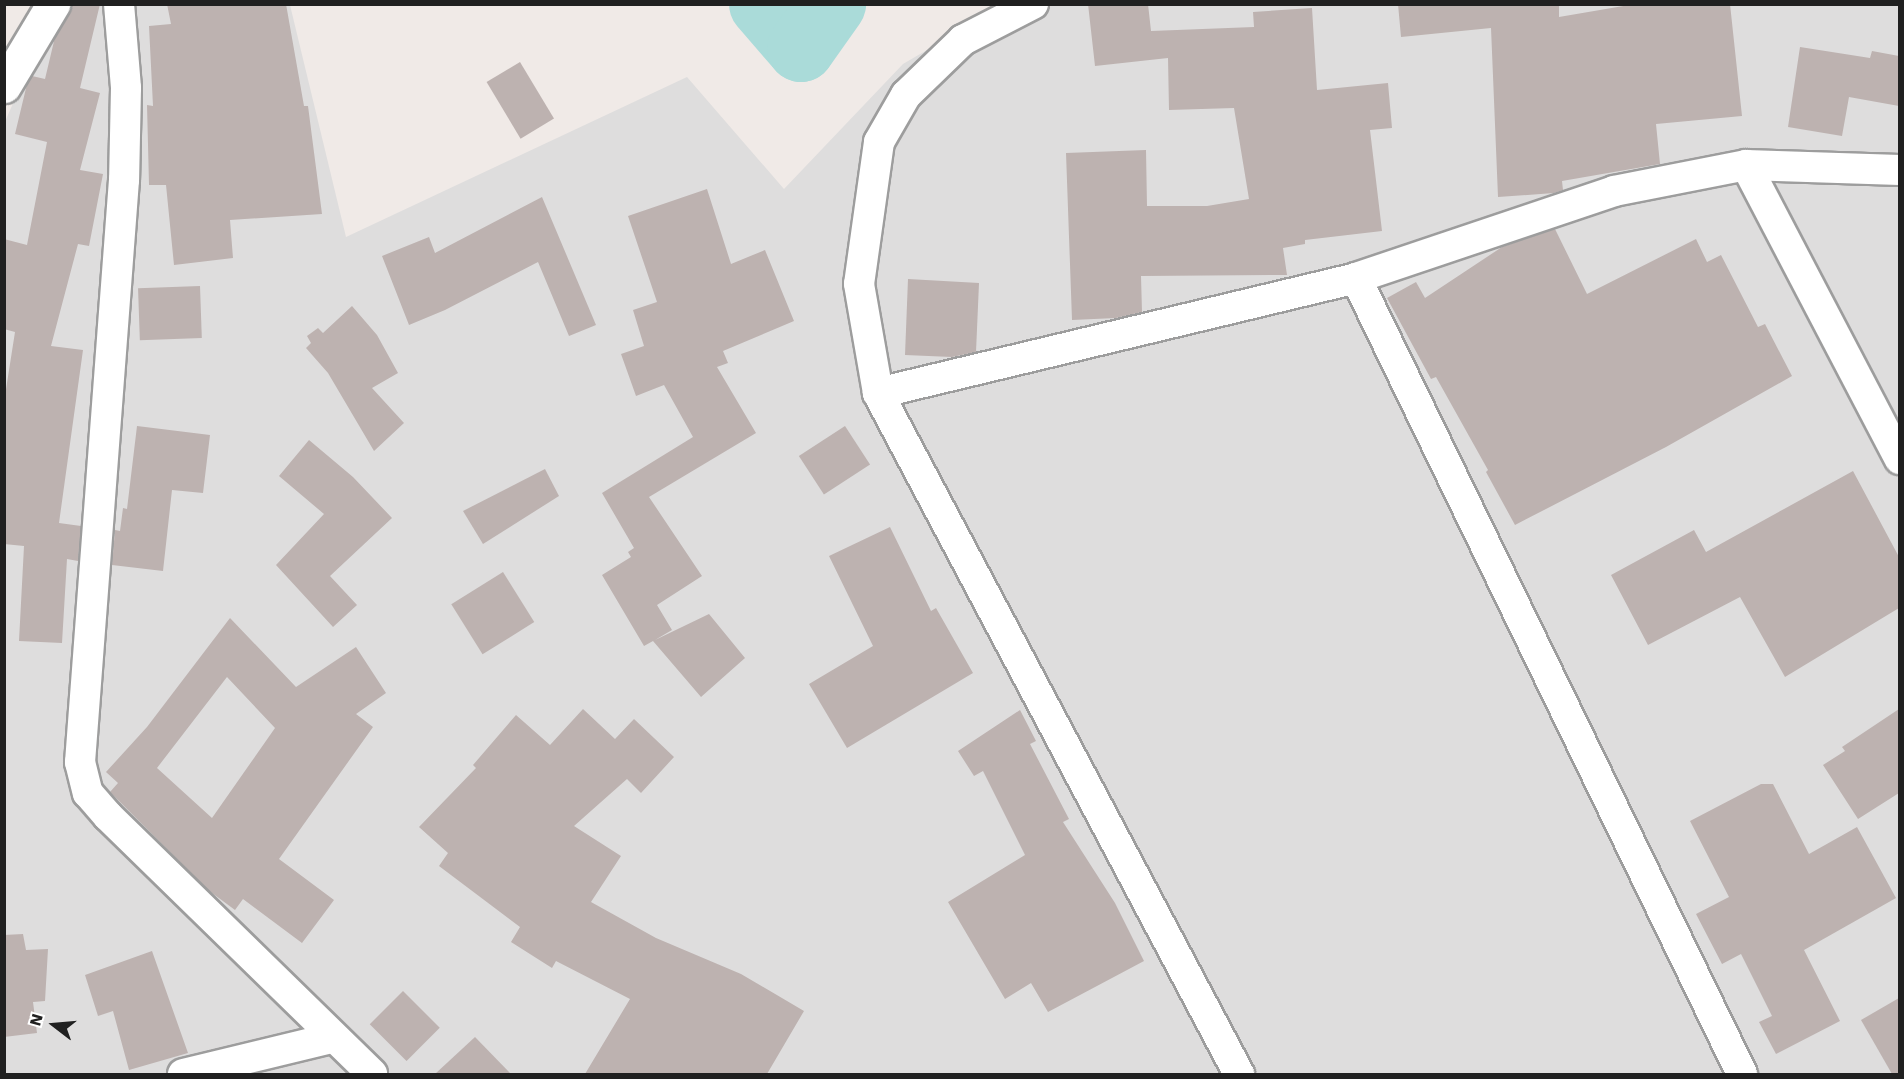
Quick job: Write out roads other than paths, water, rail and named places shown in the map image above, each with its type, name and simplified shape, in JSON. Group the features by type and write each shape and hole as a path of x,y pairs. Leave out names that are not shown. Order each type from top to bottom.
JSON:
{"street":[{"path":"4,86 53,4"},
{"path":"119,4 126,88 124,180 80,762 88,793 108,816 332,1038 372,1074"},
{"path":"1033,4 963,40 906,95 879,142 859,284 878,393 1239,1074"},
{"path":"878,393 1356,278 1614,191 1746,165 1899,170"},
{"path":"1746,165 1899,459"},
{"path":"1356,278 1742,1074"},
{"path":"183,1074 332,1038"}],"waterway":[{"path":"763,4 801,48 832,4"}]}
